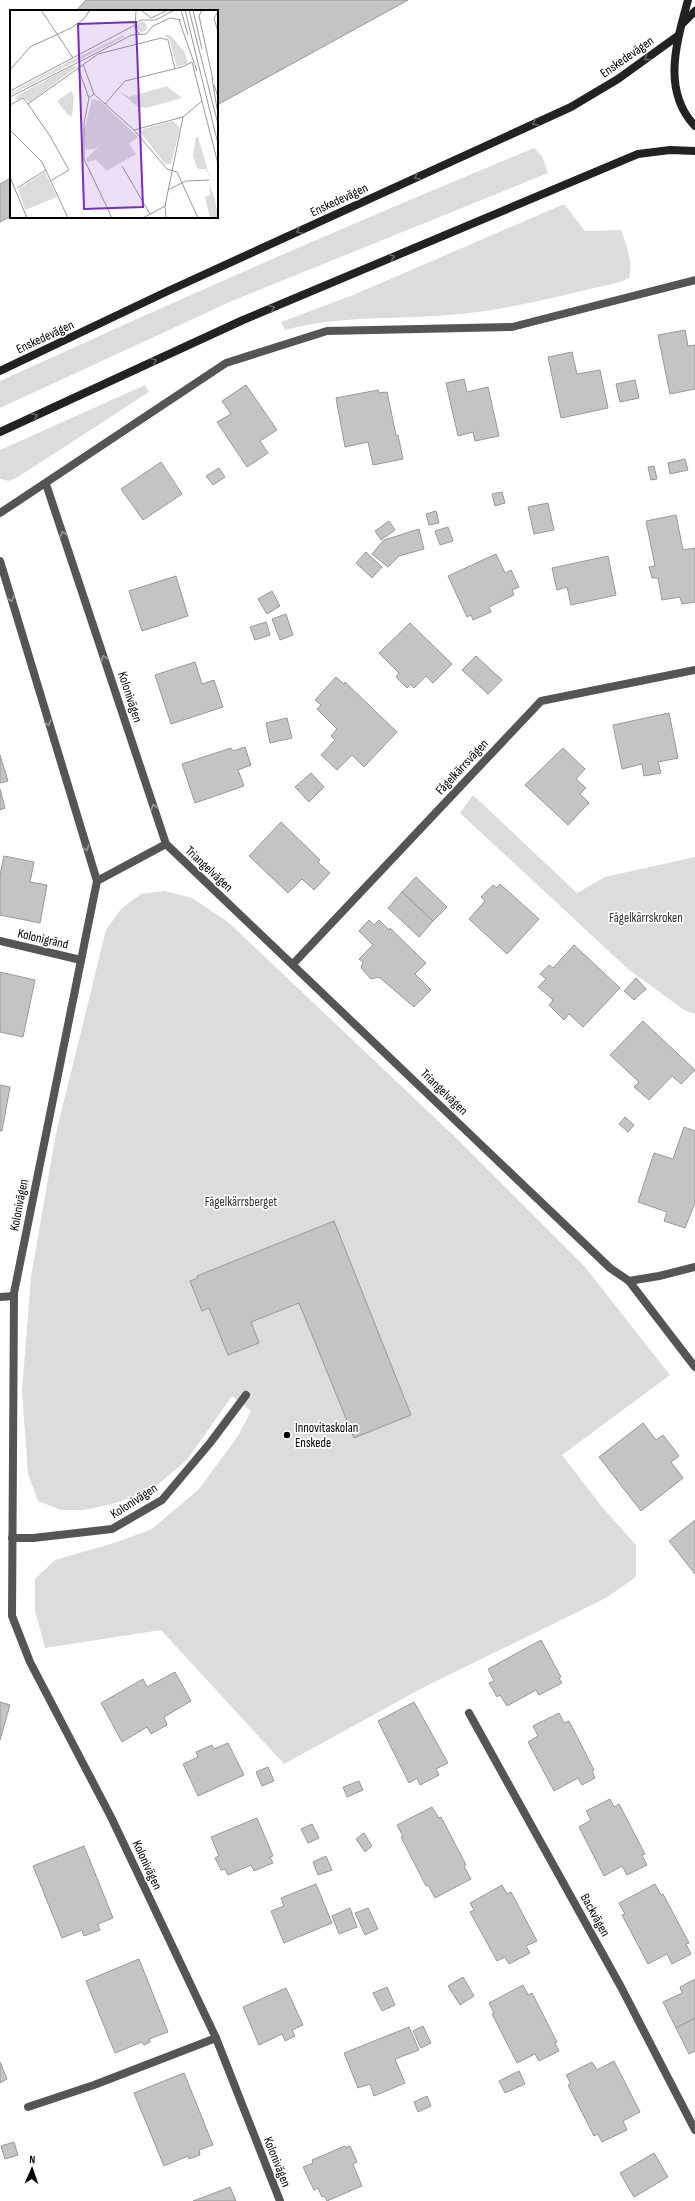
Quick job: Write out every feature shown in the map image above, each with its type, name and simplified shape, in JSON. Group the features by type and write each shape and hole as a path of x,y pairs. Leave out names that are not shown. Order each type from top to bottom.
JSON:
{"main road":[{"name":"Enskedevägen","path":"688,0 674,58 675,82 681,104 695,126"},
{"path":"681,24 695,11"},
{"name":"Enskedevägen","path":"0,371 183,285 571,107 618,79 679,35"},
{"path":"0,432 243,320 638,154 670,150 695,151"}],"street":[{"path":"1,510 46,484 226,363 326,331 512,327 695,280"},
{"name":"Kolonivägen","path":"46,484 166,844"},
{"name":"Kolonivägen","path":"0,561 97,881 14,1296 12,1616 30,1662 111,1817 216,2038 280,2201"},
{"name":"Fågelkärrsvägen","path":"292,964 541,701 695,670"},
{"path":"97,881 166,844"},
{"name":"Triangelvägen","path":"166,844 610,1268 628,1281 695,1367"},
{"name":"Kolonigränd","path":"0,941 81,960"},
{"path":"628,1281 660,1276 695,1267"},
{"path":"0,1297 14,1296"},
{"name":"Kolonivägen","path":"12,1538 33,1538 112,1529 162,1500 210,1443 246,1395"},
{"name":"Backvägen","path":"469,1713 621,1987 695,2130"},
{"path":"28,2107 94,2085 216,2038"}],"green space":[{"path":"534,148 542,156 548,173 232,301 0,408 0,381 266,262"},
{"path":"564,204 585,231 621,230 630,260 629,278 620,282 534,302 470,313 346,320 306,325 285,330 281,322 353,295"},
{"path":"145,385 149,392 18,477 9,481 0,479 0,450"},
{"name":"Fågelkärrskroken","path":"473,795 577,893 605,877 695,857 695,1014 684,1010 628,969 460,813"},
{"name":"Fågelkärrsberget","path":"165,891 192,898 228,922 454,1136 585,1267 670,1375 562,1455 602,1507 636,1545 636,1577 606,1598 426,1686 284,1764 161,1630 45,1648 35,1610 35,1579 55,1560 117,1542 152,1529 199,1489 238,1436 251,1411 232,1396 187,1460 150,1491 112,1504 84,1510 61,1510 38,1501 28,1474 22,1391 31,1277 56,1133 106,930 121,909 141,894"}],"building":[{"path":"86,0 408,0 218,104 218,10 77,10"},
{"path":"10,179 10,217 0,222 0,184"},
{"path":"685,330 688,346 695,345 695,389 670,394 658,335"},
{"path":"572,352 577,374 600,370 608,408 561,418 548,357"},
{"path":"464,379 467,392 488,387 499,436 475,441 473,432 458,436 446,383"},
{"path":"635,380 639,398 620,402 616,384"},
{"path":"246,385 277,430 260,441 268,453 247,467 217,422 231,414 222,401"},
{"path":"378,390 379,393 387,392 396,435 398,435 403,459 373,465 368,442 345,447 336,398"},
{"path":"685,459 688,470 670,474 668,463"},
{"path":"161,462 182,494 143,520 121,489"},
{"path":"654,466 657,479 651,480 648,467"},
{"path":"219,468 225,477 213,485 206,476"},
{"path":"502,492 505,503 495,506 492,494"},
{"path":"548,503 554,530 534,534 528,507"},
{"path":"436,511 439,523 429,525 426,514"},
{"path":"676,515 683,550 695,548 695,602 682,604 680,597 662,600 658,578 652,578 649,567 655,566 646,521"},
{"path":"389,521 395,530 381,540 375,531"},
{"path":"448,527 453,541 440,545 435,531"},
{"path":"419,529 424,549 399,556 388,567 372,554 384,540"},
{"path":"366,552 382,567 372,578 356,563"},
{"path":"496,554 505,573 511,570 519,587 512,590 514,595 489,607 491,612 473,620 471,615 467,617 448,576"},
{"path":"608,556 616,595 571,605 567,587 557,590 552,568"},
{"path":"176,576 188,616 142,631 129,591"},
{"path":"272,591 280,606 267,614 258,599"},
{"path":"286,614 293,635 280,640 272,619"},
{"path":"266,622 270,635 255,640 250,627"},
{"path":"410,623 452,664 433,683 426,676 414,688 411,684 407,688 396,677 399,673 379,653"},
{"path":"476,656 502,680 488,694 462,670"},
{"path":"195,662 202,684 214,680 223,707 171,724 155,675"},
{"path":"336,677 344,684 345,682 397,732 364,767 352,755 337,770 321,755 335,740 331,736 337,729 317,709 321,705 315,700"},
{"path":"669,713 678,758 658,762 661,773 644,776 642,764 622,769 613,725"},
{"path":"287,718 292,738 270,743 266,723"},
{"path":"245,747 251,765 238,770 244,786 195,803 182,764 231,748 233,751"},
{"path":"563,748 585,769 576,779 586,788 580,794 589,803 568,825 525,785"},
{"path":"0,755 8,781 0,783"},
{"path":"311,773 324,787 309,802 295,787"},
{"path":"0,789 5,808 0,810"},
{"path":"281,822 320,860 318,862 330,873 314,890 302,879 288,893 249,856"},
{"path":"4,856 34,862 30,882 47,885 40,923 0,915 0,875"},
{"path":"416,877 447,907 433,921 402,892"},
{"path":"500,884 539,919 507,954 469,919 485,901 481,897 493,885 497,888"},
{"path":"402,892 433,921 419,937 388,908"},
{"path":"369,920 374,925 379,920 389,930 390,928 426,963 415,974 431,990 414,1007 379,977 371,979 361,968 363,962 359,959 373,945 359,931"},
{"path":"574,945 620,988 583,1027 569,1014 564,1020 549,1005 553,1000 538,987 546,979 540,974 549,965 553,968"},
{"path":"0,972 35,980 23,1037 0,1032"},
{"path":"636,978 646,989 634,1000 624,991"},
{"path":"643,1021 695,1070 681,1084 672,1076 649,1100 634,1087 639,1082 610,1055"},
{"path":"0,1085 10,1087 2,1131 0,1131"},
{"path":"625,1117 634,1125 628,1132 619,1124"},
{"path":"684,1127 695,1131 695,1203 685,1228 664,1221 667,1212 638,1202 654,1153 673,1159"},
{"path":"334,1221 411,1415 354,1438 299,1303 251,1322 259,1343 228,1355 209,1308 202,1311 190,1281 198,1278 197,1276"},
{"path":"643,1423 656,1440 663,1435 679,1456 671,1462 683,1478 641,1511 599,1457"},
{"path":"695,1520 695,1574 669,1541"},
{"path":"541,1640 561,1677 559,1678 562,1683 539,1695 536,1690 507,1706 500,1695 497,1697 489,1683 494,1681 488,1669"},
{"path":"175,1672 191,1701 164,1717 167,1725 151,1734 147,1727 122,1742 101,1703 143,1679 147,1687"},
{"path":"0,1702 10,1705 0,1740"},
{"path":"414,1702 448,1763 436,1769 439,1775 420,1785 417,1778 409,1783 378,1721"},
{"path":"559,1713 564,1723 569,1721 594,1770 592,1771 595,1778 582,1785 578,1778 554,1791 528,1742 538,1736 533,1726"},
{"path":"228,1743 244,1775 198,1796 183,1764 198,1757 196,1752 212,1745 214,1749"},
{"path":"268,1767 274,1781 262,1786 256,1772"},
{"path":"359,1781 363,1790 347,1797 343,1787"},
{"path":"610,1799 614,1807 619,1804 645,1854 642,1855 647,1865 627,1875 622,1866 604,1876 579,1827 591,1820 586,1811"},
{"path":"432,1807 439,1818 441,1817 466,1865 464,1866 471,1879 435,1898 428,1885 426,1886 401,1837 403,1836 397,1825"},
{"path":"257,1818 273,1856 270,1857 273,1863 254,1871 251,1865 228,1875 225,1869 221,1870 215,1858 219,1856 211,1837"},
{"path":"312,1824 319,1838 308,1843 301,1829"},
{"path":"364,1833 372,1846 365,1852 356,1839"},
{"path":"84,1846 113,1918 98,1924 100,1930 84,1936 82,1930 62,1938 33,1866"},
{"path":"326,1856 332,1870 318,1875 313,1862"},
{"path":"316,1884 332,1923 284,1943 271,1911 284,1906 281,1898"},
{"path":"655,1884 661,1895 663,1894 689,1943 686,1944 691,1954 672,1964 667,1954 648,1964 622,1915 625,1914 619,1903"},
{"path":"502,1885 507,1894 511,1892 537,1941 526,1946 530,1953 509,1964 505,1957 497,1961 470,1912 474,1910 470,1903"},
{"path":"350,1908 357,1927 339,1934 332,1916"},
{"path":"368,1908 378,1929 365,1935 355,1913"},
{"path":"139,1959 168,2032 149,2039 150,2042 144,2045 142,2042 115,2053 86,1981"},
{"path":"463,1977 474,1996 460,2005 448,1986"},
{"path":"695,1979 695,2018 676,2028 663,2002 682,1993 680,1987"},
{"path":"523,1985 528,1995 532,1993 557,2042 555,2043 559,2051 539,2061 535,2054 517,2063 492,2014 494,2013 489,2003"},
{"path":"387,1987 395,2005 382,2011 373,1993"},
{"path":"286,1988 303,2025 292,2030 295,2036 285,2041 282,2034 259,2045 243,2007"},
{"path":"695,2018 695,2051 689,2054 676,2028"},
{"path":"423,2026 431,2043 421,2048 413,2031"},
{"path":"409,2027 419,2050 395,2059 405,2083 374,2096 370,2084 358,2088 344,2053"},
{"path":"614,2061 640,2112 623,2121 627,2130 602,2142 598,2134 594,2136 568,2085 571,2084 566,2075 592,2062 597,2070"},
{"path":"0,2062 7,2079 0,2083"},
{"path":"519,2071 525,2084 505,2093 499,2081"},
{"path":"184,2073 213,2145 199,2150 200,2155 189,2159 188,2156 164,2166 134,2093"},
{"path":"427,2096 431,2106 418,2112 414,2102"},
{"path":"14,2142 18,2155 5,2159 1,2146"},
{"path":"345,2146 346,2148 350,2146 357,2162 353,2164 362,2186 327,2201 324,2196 322,2197 318,2188 314,2190 303,2167 313,2163 312,2160"},
{"path":"654,2153 668,2177 634,2197 620,2173"},
{"path":"230,2187 236,2201 193,2201 204,2197"}],"place":[{"name":"Innovitaskolan Enskede","path":"287,1435"}]}
